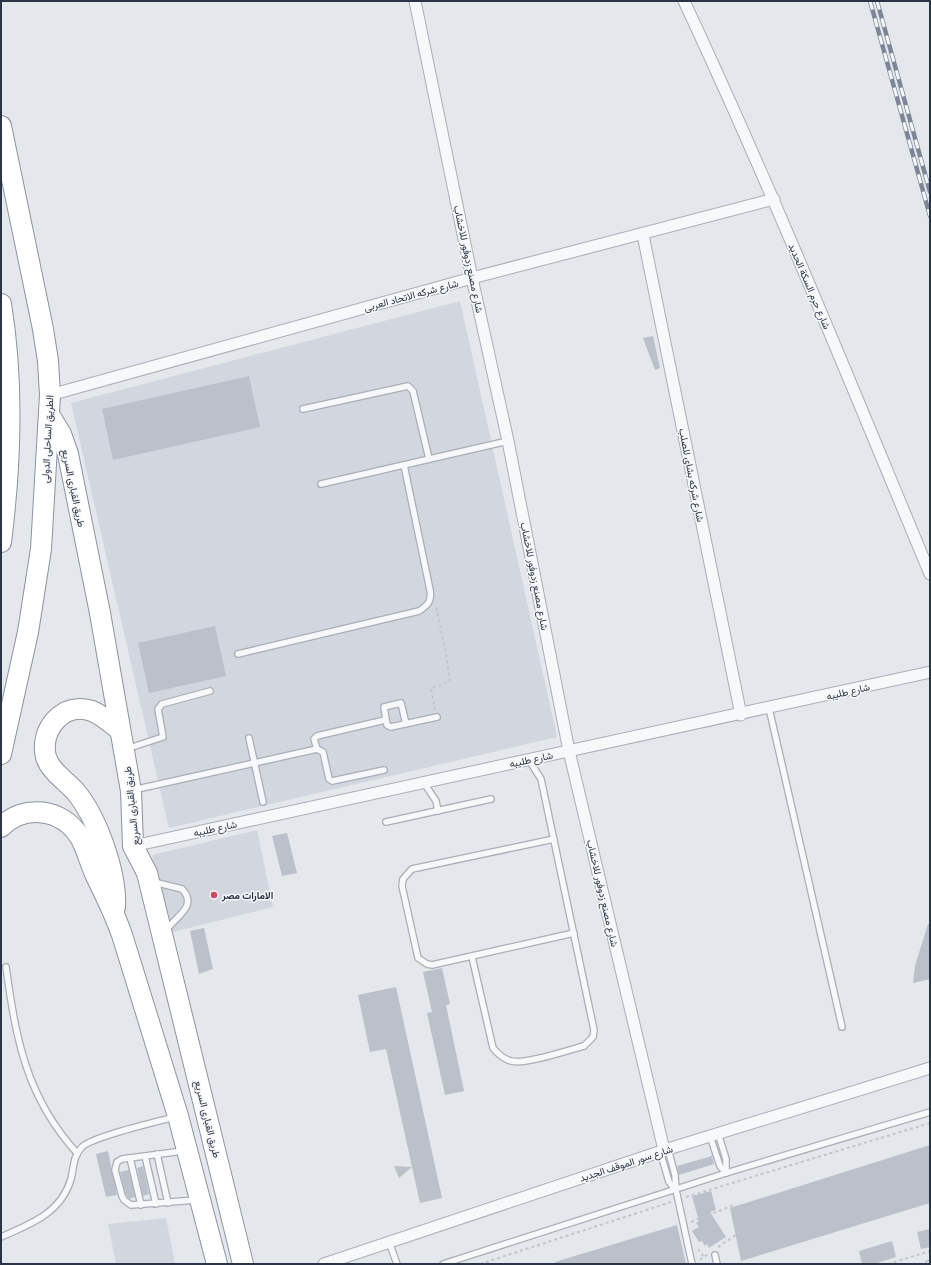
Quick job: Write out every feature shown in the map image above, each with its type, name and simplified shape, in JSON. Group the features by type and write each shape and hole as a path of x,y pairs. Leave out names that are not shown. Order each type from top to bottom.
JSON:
{"highway":[{"name":"الطريق الساحلى الدولى","path":"1,126 43,329 48,361 50,395 43,520 36,586 28,632 1,754"},
{"path":"1,304 9,378 11,424 9,470 1,542"},
{"name":"طريق القبارى السريع","path":"50,416 61,434 68,454 100,613 131,791 133,846 147,873 244,1264"},
{"path":"115,914 114,882 105,850 80,798 52,768 46,758 44,747 45,736 50,725 58,717 68,712 80,710 91,711 120,730"},
{"path":"1,827 19,814 35,811 51,814 68,823 80,838 96,876 115,914 178,1116 217,1264"}],"street":[{"name":"شارع مصنع زدوفور للاخشاب","path":"415,1 472,278 508,441 569,751 664,1150"},
{"name":"شارع حرم السكة الحديد","path":"684,1 774,199 930,574"},
{"name":"شارع شركه الاتحاد العربى","path":"50,395 472,278 643,235 774,199"},
{"name":"شارع شركه بشاى للصلب","path":"643,235 741,715"},
{"name":"شارع طليبه","path":"133,846 741,715 930,672"},
{"name":"شارع سور الموقف الجديد","path":"324,1264 664,1150 930,1068"}],"lane":[{"path":"303,409 408,386 414,391 429,459"},
{"path":"321,484 508,441"},
{"path":"238,654 419,611 428,604 431,598 404,465"},
{"path":"124,750 163,737 158,709 162,704 210,691"},
{"path":"406,724 402,705 398,703 384,707 385,720 387,725 390,727 406,724 437,717"},
{"path":"769,708 842,1026"},
{"path":"317,749 314,740 317,736 385,720"},
{"path":"249,738 263,802"},
{"path":"131,791 317,749 323,752 329,779 332,781 384,770"},
{"path":"472,957 493,1048 500,1056 510,1061 521,1062 584,1046 593,1037 594,1030 541,779 529,760"},
{"path":"424,783 436,801 438,811"},
{"path":"386,822 491,799"},
{"path":"554,839 412,869 403,879 402,886 418,958 422,962 432,965 574,933"},
{"path":"147,873 158,883 182,889 186,897 187,909 170,925 164,941"},
{"path":"6,967 14,1023 29,1076 51,1119 62,1136 77,1153"},
{"path":"443,1264 726,1173 930,1112"},
{"path":"1,1237 40,1219 54,1208 69,1186 77,1153 91,1141 178,1116"},
{"path":"714,1134 720,1166 726,1173"},
{"path":"714,1134 726,1159 726,1173"},
{"path":"187,1150 130,1158 117,1162 115,1170 124,1200 131,1205 201,1200"},
{"path":"664,1150 669,1182 676,1190 692,1264"},
{"path":"157,1154 168,1203"},
{"path":"145,1156 156,1204"},
{"path":"130,1158 141,1205"},
{"path":"389,1242 397,1264"},
{"path":"715,1255 717,1264"}],"path":[{"path":"431,598 440,621 450,675 450,680 448,683 432,687 430,690 437,717"},
{"path":"480,1264 678,1199 930,1123"},
{"path":"684,1224 734,1205"},
{"path":"888,1264 930,1251"}],"shaded area":[{"path":"460,301 557,737 169,828 71,403"},
{"path":"257,830 273,907 169,933 152,855"},
{"path":"166,1218 175,1264 116,1264 108,1224"}],"building":[{"path":"653,336 660,368 655,370 643,338"},
{"path":"249,376 260,427 113,460 102,409"},
{"path":"215,626 226,676 149,693 138,643"},
{"path":"287,833 297,873 282,876 272,836"},
{"path":"928,924 930,924 930,979 913,983 915,966"},
{"path":"204,928 213,969 199,974 190,931"},
{"path":"442,968 450,1004 446,1005 464,1091 445,1095 427,1013 432,1012 423,972"},
{"path":"396,987 442,1198 420,1203 386,1049 370,1052 358,995"},
{"path":"930,1145 930,1203 741,1261 730,1208"},
{"path":"108,1151 117,1195 106,1197 96,1154"},
{"path":"712,1156 714,1164 679,1175 677,1166"},
{"path":"143,1166 149,1194 143,1196 137,1168"},
{"path":"394,1166 412,1167 399,1178"},
{"path":"129,1170 135,1197 129,1199 125,1193 120,1172"},
{"path":"711,1191 716,1210 710,1212 726,1237 709,1248 707,1244 705,1246 702,1241 699,1242 692,1231 699,1227 696,1223 699,1221 692,1196"},
{"path":"677,1225 686,1264 555,1264 555,1262"},
{"path":"930,1229 930,1247 921,1249 917,1232"},
{"path":"892,1241 896,1257 874,1264 862,1264 859,1251"}],"railway":[{"path":"870,1 930,216"},
{"path":"877,1 930,192"}],"place":[{"name":"الامارات مصر","path":"214,895"}]}
